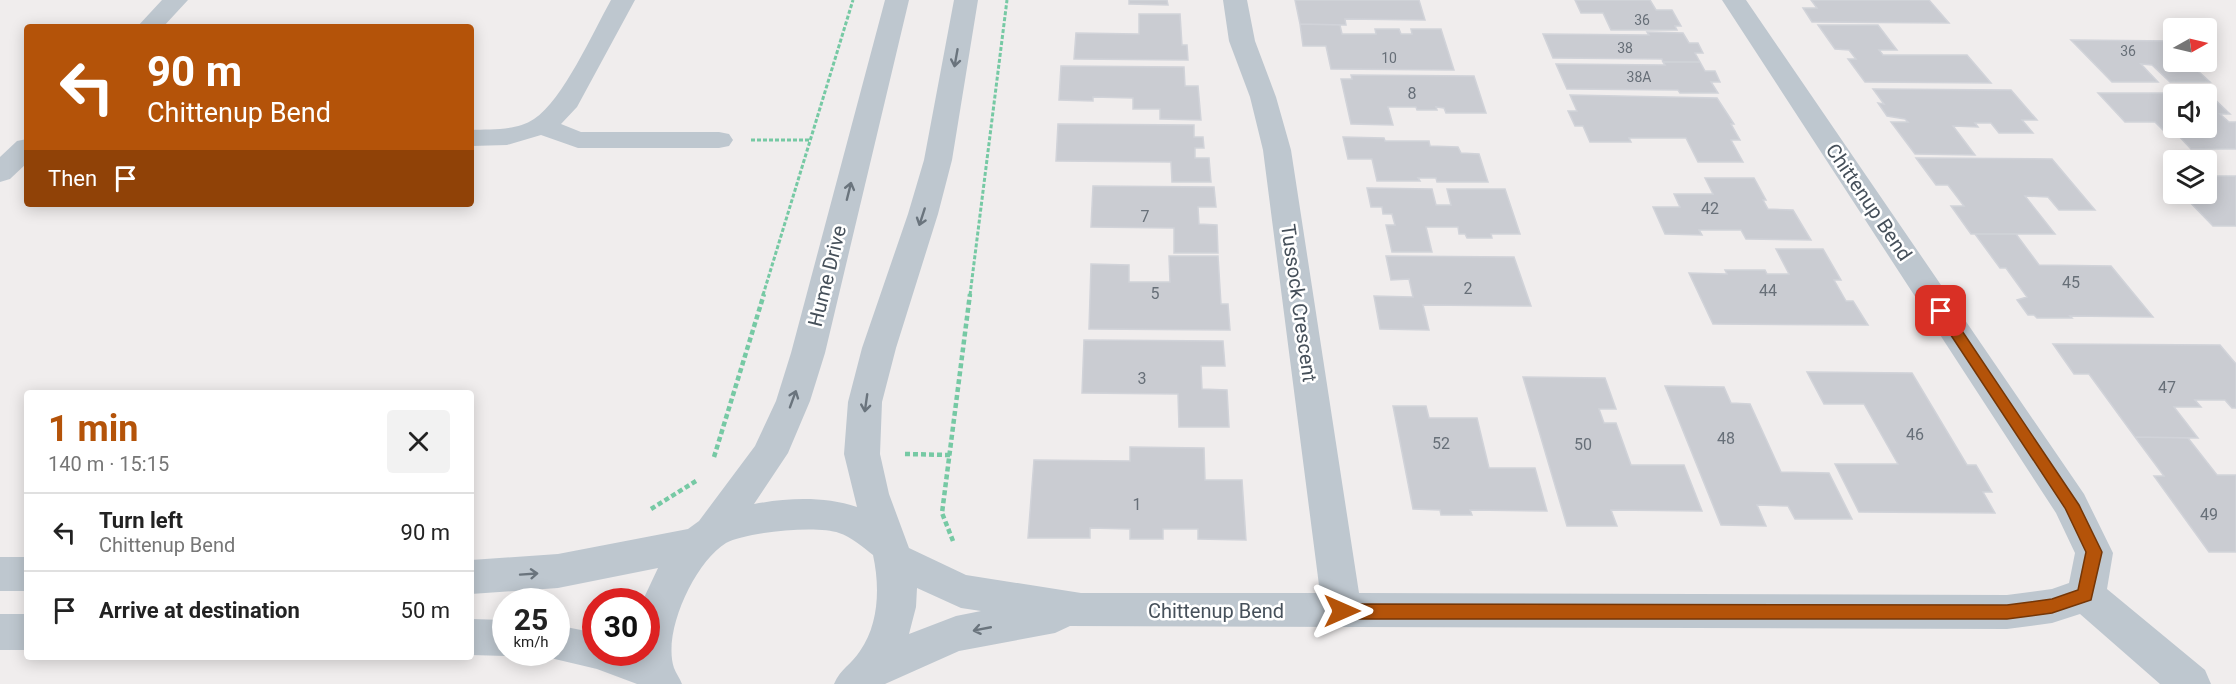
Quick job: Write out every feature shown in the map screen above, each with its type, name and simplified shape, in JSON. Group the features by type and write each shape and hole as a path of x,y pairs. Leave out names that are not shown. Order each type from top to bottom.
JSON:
{"street":[{"path":"152,24 176,0"},
{"path":"474,138 507,137 542,126 564,107 623,0"},
{"name":"Hume Drive","path":"657,680 652,643 659,607 675,573 707,538 770,453 793,401 808,352 897,0"},
{"path":"863,679 886,640 896,612 897,587 891,552 871,494 862,454 866,402 882,337 923,214 938,160 966,0"},
{"name":"Tussock Crescent","path":"1235,0 1242,40 1263,97 1277,150 1342,611"},
{"name":"Chittenup Bend","path":"474,577 551,573 637,558 771,517 806,515 840,517 861,526 891,552 961,591 1081,610 2007,612 2052,606 2086,595 2094,552 2071,505 1734,0"},
{"path":"542,126 578,140 719,140"},
{"path":"0,172 24,150"},
{"path":"0,574 24,574"},
{"path":"2086,595 2190,684"},
{"name":"Chittenup Bend","path":"863,679 956,634 1081,610"},
{"path":"0,632 24,632"},
{"path":"474,637 492,638"},
{"path":"628,666 657,680"}],"path":[{"path":"714,460 853,0"},
{"path":"961,591 963,567 942,513 1007,0"},
{"path":"719,140 811,140"},
{"path":"650,510 697,481 702,474"}],"building":[{"path":"1129,0 1167,0 1168,5 1129,4"},
{"path":"1295,0 1419,0 1425,20 1345,19 1346,25 1300,24"},
{"path":"1575,0 1650,0 1656,10 1672,10 1681,26 1675,26 1677,30 1611,30 1603,13 1581,13"},
{"path":"1811,0 1929,0 1949,23 1812,22 1803,8 1817,8"},
{"path":"1139,14 1180,14 1182,45 1187,45 1188,60 1074,59 1076,33 1139,34"},
{"path":"1300,24 1340,25 1342,34 1376,34 1375,29 1399,29 1401,34 1412,34 1411,29 1441,29 1454,70 1331,69 1326,46 1303,46"},
{"path":"1818,25 1878,25 1897,50 1879,50 1883,55 1967,55 1991,83 1865,82 1848,59 1856,59 1849,50 1835,49"},
{"path":"1647,32 1683,33 1689,43 1698,43 1703,53 1695,53 1700,62 1663,62 1662,59 1553,58 1543,34 1649,35"},
{"path":"2071,40 2163,41 2163,72 2199,72 2210,82 2170,82 2152,65 2141,64 2158,82 2112,82"},
{"path":"1663,62 1700,62 1705,71 1715,71 1720,82 1711,82 1718,93 1680,93 1678,90 1567,89 1556,64 1665,65"},
{"path":"1061,66 1184,67 1185,86 1198,86 1201,120 1160,119 1160,109 1133,109 1133,98 1093,97 1093,101 1059,100"},
{"path":"1351,75 1474,76 1486,113 1446,113 1444,108 1436,107 1437,110 1388,107 1393,125 1351,124 1341,79 1352,79"},
{"path":"1873,89 2011,90 2037,120 2022,120 2033,133 1999,133 1991,123 1975,123 1978,127 1953,126 1975,155 1915,154 1891,122 1908,122 1905,119 1887,116 1878,103 1884,104"},
{"path":"2098,93 2163,93 2163,130 2155,122 2125,122"},
{"path":"1570,95 1717,98 1734,124 1731,124 1740,140 1731,140 1743,162 1698,162 1686,138 1629,138 1631,142 1590,142 1583,126 1575,126 1568,111 1577,111"},
{"path":"2217,102 2230,114 2220,114 2229,122 2236,122 2236,149 2191,149 2181,138 2217,138"},
{"path":"1058,124 1194,125 1194,137 1203,137 1204,148 1195,148 1195,158 1209,158 1211,182 1172,182 1171,162 1056,161"},
{"path":"1343,137 1384,138 1385,141 1429,141 1430,146 1458,147 1461,153 1479,154 1488,182 1437,182 1436,178 1418,178 1420,181 1377,181 1372,159 1348,159"},
{"path":"1916,158 2052,159 2095,210 2059,210 2048,197 2025,196 2055,234 1971,234 1951,206 1964,206 1948,185 1936,185"},
{"path":"2217,176 2236,176 2236,226 2213,226 2192,204 2217,204"},
{"path":"1705,178 1754,178 1766,200 1763,200 1768,209 1793,210 1811,240 1746,239 1741,230 1699,230 1702,235 1665,234 1653,207 1680,207 1674,194 1713,194"},
{"path":"1093,186 1214,187 1216,207 1198,207 1199,224 1217,225 1218,253 1174,253 1174,228 1091,227"},
{"path":"1367,188 1432,189 1436,205 1451,205 1447,189 1505,189 1520,234 1491,234 1492,238 1467,238 1465,234 1459,234 1458,227 1426,227 1432,252 1392,252 1386,225 1395,225 1392,214 1383,214 1382,207 1371,207"},
{"path":"1975,234 2016,234 2039,265 2111,266 2153,317 2037,318 2034,315 2028,315 2017,300 2027,297 2006,268 2000,268"},
{"path":"1776,249 1823,249 1841,280 1834,280 1846,301 1853,301 1868,325 1713,324 1689,273 1727,274 1725,270 1765,270 1767,274 1789,274"},
{"path":"1169,256 1218,256 1221,304 1228,304 1230,330 1089,329 1091,264 1129,265 1129,282 1170,282"},
{"path":"1386,256 1514,257 1531,306 1423,305 1429,330 1380,329 1374,296 1413,297 1409,279 1391,280"},
{"path":"1084,340 1223,341 1225,366 1201,366 1202,389 1227,390 1229,427 1179,427 1178,394 1082,393"},
{"path":"2053,344 2220,345 2236,364 2236,408 2232,408 2225,400 2195,400 2201,407 2174,407 2198,438 2135,437 2089,374 2074,374"},
{"path":"1807,372 1912,373 1967,465 1976,465 1992,492 1983,492 1995,513 1859,512 1835,464 1898,464 1864,404 1824,404"},
{"path":"1523,377 1605,378 1616,409 1599,409 1604,423 1616,423 1631,465 1684,465 1702,511 1611,510 1617,526 1567,526"},
{"path":"1665,386 1724,387 1731,403 1750,404 1781,472 1829,473 1852,519 1795,519 1788,506 1757,505 1766,526 1721,525"},
{"path":"1393,406 1426,406 1429,418 1477,418 1489,468 1535,468 1547,511 1470,510 1472,515 1441,515 1440,510 1413,509"},
{"path":"2135,437 2188,438 2217,475 2236,475 2236,552 2209,552 2154,476 2164,476"},
{"path":"1130,447 1204,448 1205,480 1242,480 1246,540 1198,539 1198,529 1163,529 1163,539 1130,539 1130,529 1090,528 1090,538 1028,538 1034,460 1130,461"}],"route":[{"path":"1342,611 2007,612 2052,606 2086,595 2094,552 2071,505 1941,311"}]}
